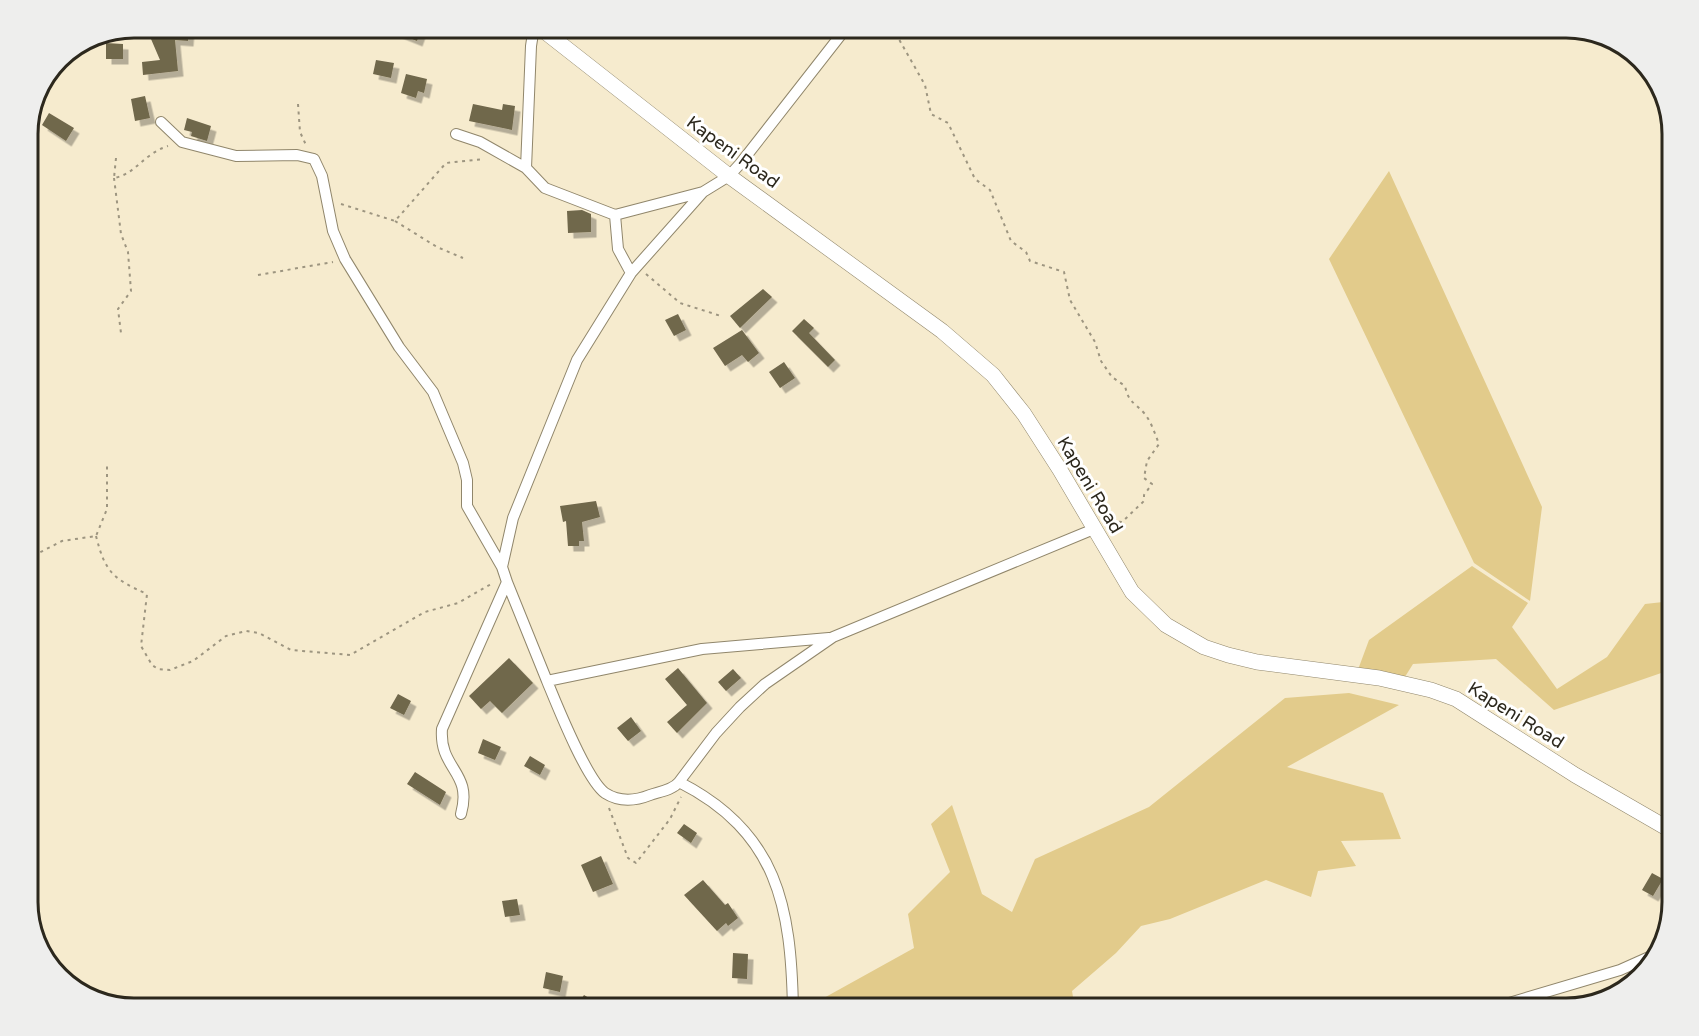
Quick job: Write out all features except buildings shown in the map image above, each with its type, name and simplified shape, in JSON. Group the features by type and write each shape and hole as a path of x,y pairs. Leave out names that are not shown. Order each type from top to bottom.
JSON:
{"main road":[{"name":"Kapeni Road","path":"553,38 729,176 942,331 993,375 1024,414 1132,592 1160,620 1184,636 1228,655 1257,662 1379,678 1431,690 1456,699 1575,775 1662,825"}],"street":[{"path":"526,168 533,38"},
{"path":"461,814 464,802 464,783 444,754 442,729 505,575 513,518 577,360 634,270 703,192 729,176 838,38"},
{"path":"161,122 182,142 236,156 297,155 314,159 327,200 333,231 345,260 399,347 433,392 463,463 467,480 467,506 505,575 547,681 578,751 602,791 619,799 633,800 677,784 716,733 740,707 765,684 833,637 1094,529"},
{"path":"456,134 480,142 526,168 545,188 615,215 703,192"},
{"path":"615,215 618,249 634,270"},
{"path":"547,681 702,649 833,637"},
{"path":"677,784 715,802 734,819 755,845 773,875 785,912 792,998"},
{"path":"1525,998 1641,962"}],"path":[{"path":"898,38 926,85 931,114 948,123 975,179 990,190 1011,241 1026,252 1030,261 1064,272 1070,300 1095,342 1101,361 1112,377 1125,386 1128,400 1145,414 1159,444 1147,461 1144,478 1152,484 1144,495 1144,501 1122,522 1105,521 1094,529"},
{"path":"298,104 300,132 314,159"},
{"path":"114,178 126,176 151,152 182,142"},
{"path":"395,221 446,163 506,157"},
{"path":"116,158 114,178 122,234 128,252 131,291 118,309 121,333"},
{"path":"327,200 395,221 436,247 463,258"},
{"path":"258,275 345,260"},
{"path":"634,270 680,303 721,316"},
{"path":"107,462 107,509 96,536 102,563 118,581 147,594 141,646 152,665 158,669 182,666 226,636 246,631 259,633 291,650 350,655 425,612 459,603 505,575"},
{"path":"38,553 62,541 96,536"},
{"path":"602,791 628,858 636,863 679,804 681,798 677,784"}],"shaded area":[{"path":"1389,171 1542,507 1530,601 1474,563 1329,259"},
{"path":"1472,566 1528,603 1512,627 1557,689 1607,657 1645,604 1662,602 1662,673 1554,710 1496,659 1413,664 1398,688 1356,675 1369,640"},
{"path":"1349,693 1399,705 1287,767 1383,793 1401,839 1341,841 1356,866 1318,871 1311,897 1266,880 1170,919 1141,926 1116,953 1072,991 1073,998 824,998 914,948 908,914 950,872 931,824 952,805 982,894 1012,912 1035,859 1149,807 1285,698"}]}
